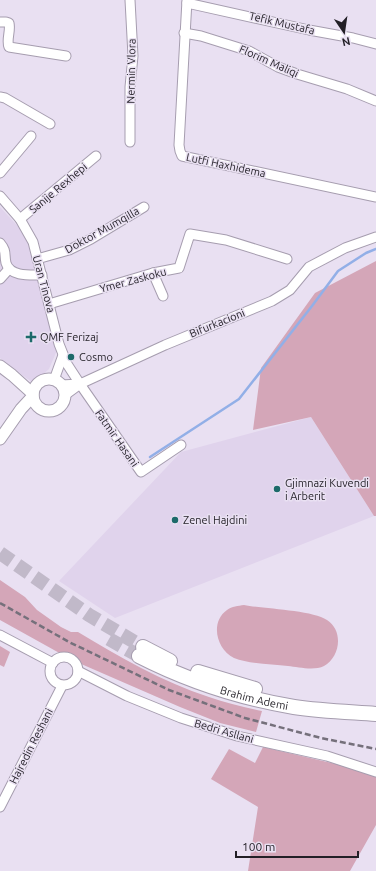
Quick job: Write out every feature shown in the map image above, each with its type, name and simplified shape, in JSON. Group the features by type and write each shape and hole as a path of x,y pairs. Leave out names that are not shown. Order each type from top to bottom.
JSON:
{"main road":[{"name":"Brahim Ademi","path":"376,705 307,699 250,688 141,652 180,676 223,691 296,707 376,714"}],"street":[{"name":"Nermin Vlora","path":"130,0 133,56 130,87 130,142"},
{"name":"Lutfi Haxhidema","path":"187,2 184,33 179,145 182,156 376,197"},
{"name":"Tefik Mustafa","path":"187,2 376,44"},
{"path":"0,22 9,23 9,47 66,56"},
{"name":"Florim Maliqi","path":"184,33 201,36 249,51 285,69 376,101"},
{"path":"0,97 5,98 50,124"},
{"path":"0,173 31,136"},
{"name":"Sanije Rexhepi","path":"20,219 96,156"},
{"name":"Uran Tinova","path":"0,196 20,219 33,242 63,355"},
{"name":"Doktor Mumqilla","path":"37,259 68,250 144,207"},
{"name":"Ymer Zaskoku","path":"49,304 153,273 179,268 190,234 226,240 287,259"},
{"name":"Bifurkacioni","path":"60,386 80,384 165,344 272,301 290,290 309,267 345,248 376,237"},
{"path":"0,243 5,248 6,264 9,269 16,273 28,276 42,275"},
{"path":"0,279 9,269"},
{"path":"153,273 163,296"},
{"path":"63,355 80,384"},
{"path":"60,386 44,380 39,383 34,388 34,403 45,411 56,409 61,405 60,386 63,355"},
{"path":"0,366 33,395"},
{"path":"12,375 39,383"},
{"name":"Fatmir Hasani","path":"80,384 141,472 181,445"},
{"path":"0,439 21,409 33,395"},
{"path":"15,418 39,408"},
{"path":"0,635 53,663"},
{"path":"61,658 66,658 74,662 78,671 72,683 62,686 54,681 50,672 53,663 61,658"},
{"name":"Bedri Asllani","path":"78,671 127,696 181,718 236,736 327,756 376,772"},
{"name":"Hajredin Reshani","path":"0,807 62,686"}],"shaded area":[{"path":"0,207 25,234 37,265 61,341 49,369 33,383 0,358"},
{"path":"376,261 376,516 374,516 311,417 253,430 261,368 315,293"},
{"path":"311,417 374,516 115,618 59,581 181,452"},
{"path":"0,580 25,597 37,610 61,627 71,632 78,632 109,651 158,676 192,691 222,701 262,711 256,732 220,723 72,660 0,620"},
{"path":"244,605 311,614 327,620 336,631 338,637 338,644 334,657 324,666 311,668 253,663 234,658 228,654 219,642 217,635 218,621 227,610"},
{"path":"0,646 10,652 4,667 0,665"},
{"path":"263,747 353,768 376,777 376,825 350,871 248,871 258,807 211,779 229,749 255,763"}],"waterway":[{"path":"150,457 239,399 338,271 366,253 376,249"}],"tunnel":[{"path":"0,553 89,615 143,647"},
{"path":"109,639 139,656"}],"railway":[{"path":"0,603 69,642 169,690 245,718 321,738 376,749"}],"place":[{"name":"QMF Ferizaj","path":"31,337"},
{"name":"Cosmo","path":"71,357"},
{"name":"Gjimnazi Kuvendi i Arberit","path":"277,489"},
{"name":"Zenel Hajdini","path":"175,520"}]}
